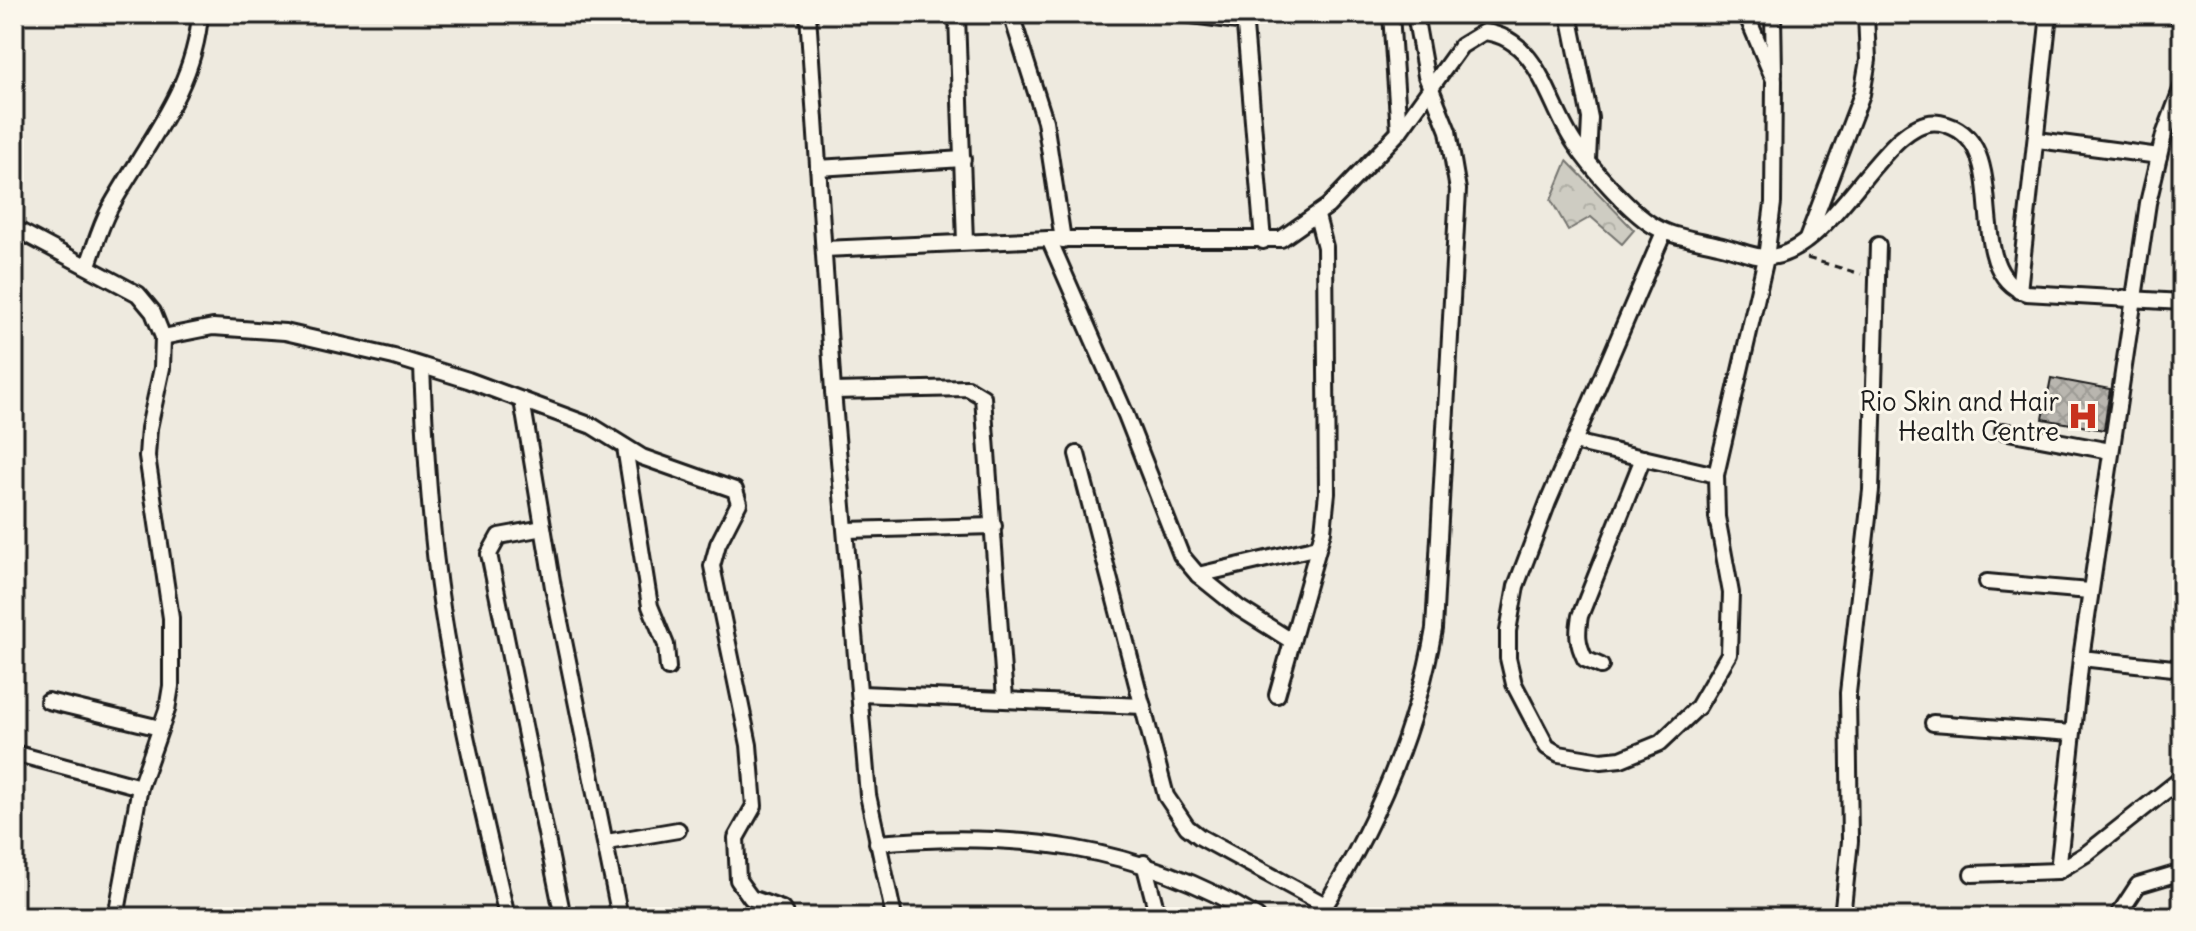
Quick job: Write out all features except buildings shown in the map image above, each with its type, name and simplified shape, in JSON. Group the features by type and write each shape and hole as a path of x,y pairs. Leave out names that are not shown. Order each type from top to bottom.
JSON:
{"street":[{"path":"88,265 108,212 161,129 175,100 195,46 200,14"},
{"path":"808,14 833,391 868,795 894,917"},
{"path":"1011,14 1045,121 1056,240 1181,555 1198,575 1239,608 1290,640"},
{"path":"1184,14 1244,18 1263,241"},
{"path":"1391,14 1399,132"},
{"path":"1077,454 1166,796 1187,827 1322,911 1352,864 1382,803 1418,699 1434,629 1459,213 1456,167 1448,131 1426,76 1415,14"},
{"path":"1569,14 1590,118 1588,160"},
{"path":"1746,14 1774,80"},
{"path":"1664,232 1516,586 1507,646 1510,672 1547,747 1559,754 1601,761 1621,759 1660,743 1698,707 1729,654 1733,634 1731,593 1714,495 1766,258 1773,203 1773,14"},
{"path":"1801,245 1862,94 1868,60 1866,14"},
{"path":"2019,291 2038,140 2049,14"},
{"path":"2174,14 2182,16"},
{"path":"957,16 965,242"},
{"path":"824,249 1056,240 1281,239 1317,216 1399,132 1461,46 1484,32 1505,38 1531,60 1569,135 1588,160 1644,219 1664,232 1766,258 1801,245 1844,204 1900,138 1925,123 1940,122 1966,136 1977,154 1985,178 1996,264 2007,282 2019,291 2182,302"},
{"path":"2058,871 2089,591 2132,298 2159,156 2182,87"},
{"path":"2038,140 2159,156"},
{"path":"818,168 963,159"},
{"path":"1277,695 1318,547 1327,493 1325,247 1317,216"},
{"path":"14,228 130,288 146,301 163,337 164,359 149,428 147,456 171,618 171,686 140,787 116,917"},
{"path":"1842,917 1850,841 1849,681 1871,490 1878,245"},
{"path":"163,337 213,327 285,332 422,366 592,426 642,457 728,485 738,496 739,503 718,544 712,566 749,745 754,806 736,838 738,880 751,898 782,909 787,917"},
{"path":"422,366 424,438 442,607 473,776 507,917"},
{"path":"833,391 968,388 981,394 985,406 1005,699"},
{"path":"522,400 543,528 620,917"},
{"path":"2003,431 2110,451"},
{"path":"1574,442 1716,475"},
{"path":"625,447 650,606 663,636 668,668"},
{"path":"1601,666 1585,659 1580,648 1577,636 1580,616 1643,458"},
{"path":"846,530 994,526"},
{"path":"543,528 499,536 489,554 563,917"},
{"path":"1198,575 1318,547"},
{"path":"1987,582 2089,591"},
{"path":"2081,658 2182,669"},
{"path":"861,694 1143,706"},
{"path":"48,701 160,728"},
{"path":"1933,723 2072,733"},
{"path":"14,753 140,787"},
{"path":"1972,874 2058,871 2098,845 2182,778"},
{"path":"607,842 678,830"},
{"path":"877,843 915,840 1039,844 1094,850 1144,863 1207,887 1257,917"},
{"path":"1144,863 1158,917"},
{"path":"2117,917 2138,885 2182,872"}],"path":[{"path":"1801,245 1803,257 1876,279"}],"green space":[{"path":"1567,161 1634,230 1622,244 1591,217 1568,230 1551,200"}],"place":[{"name":"Rio Skin and Hair Health Centre","path":"2083,416"}]}
